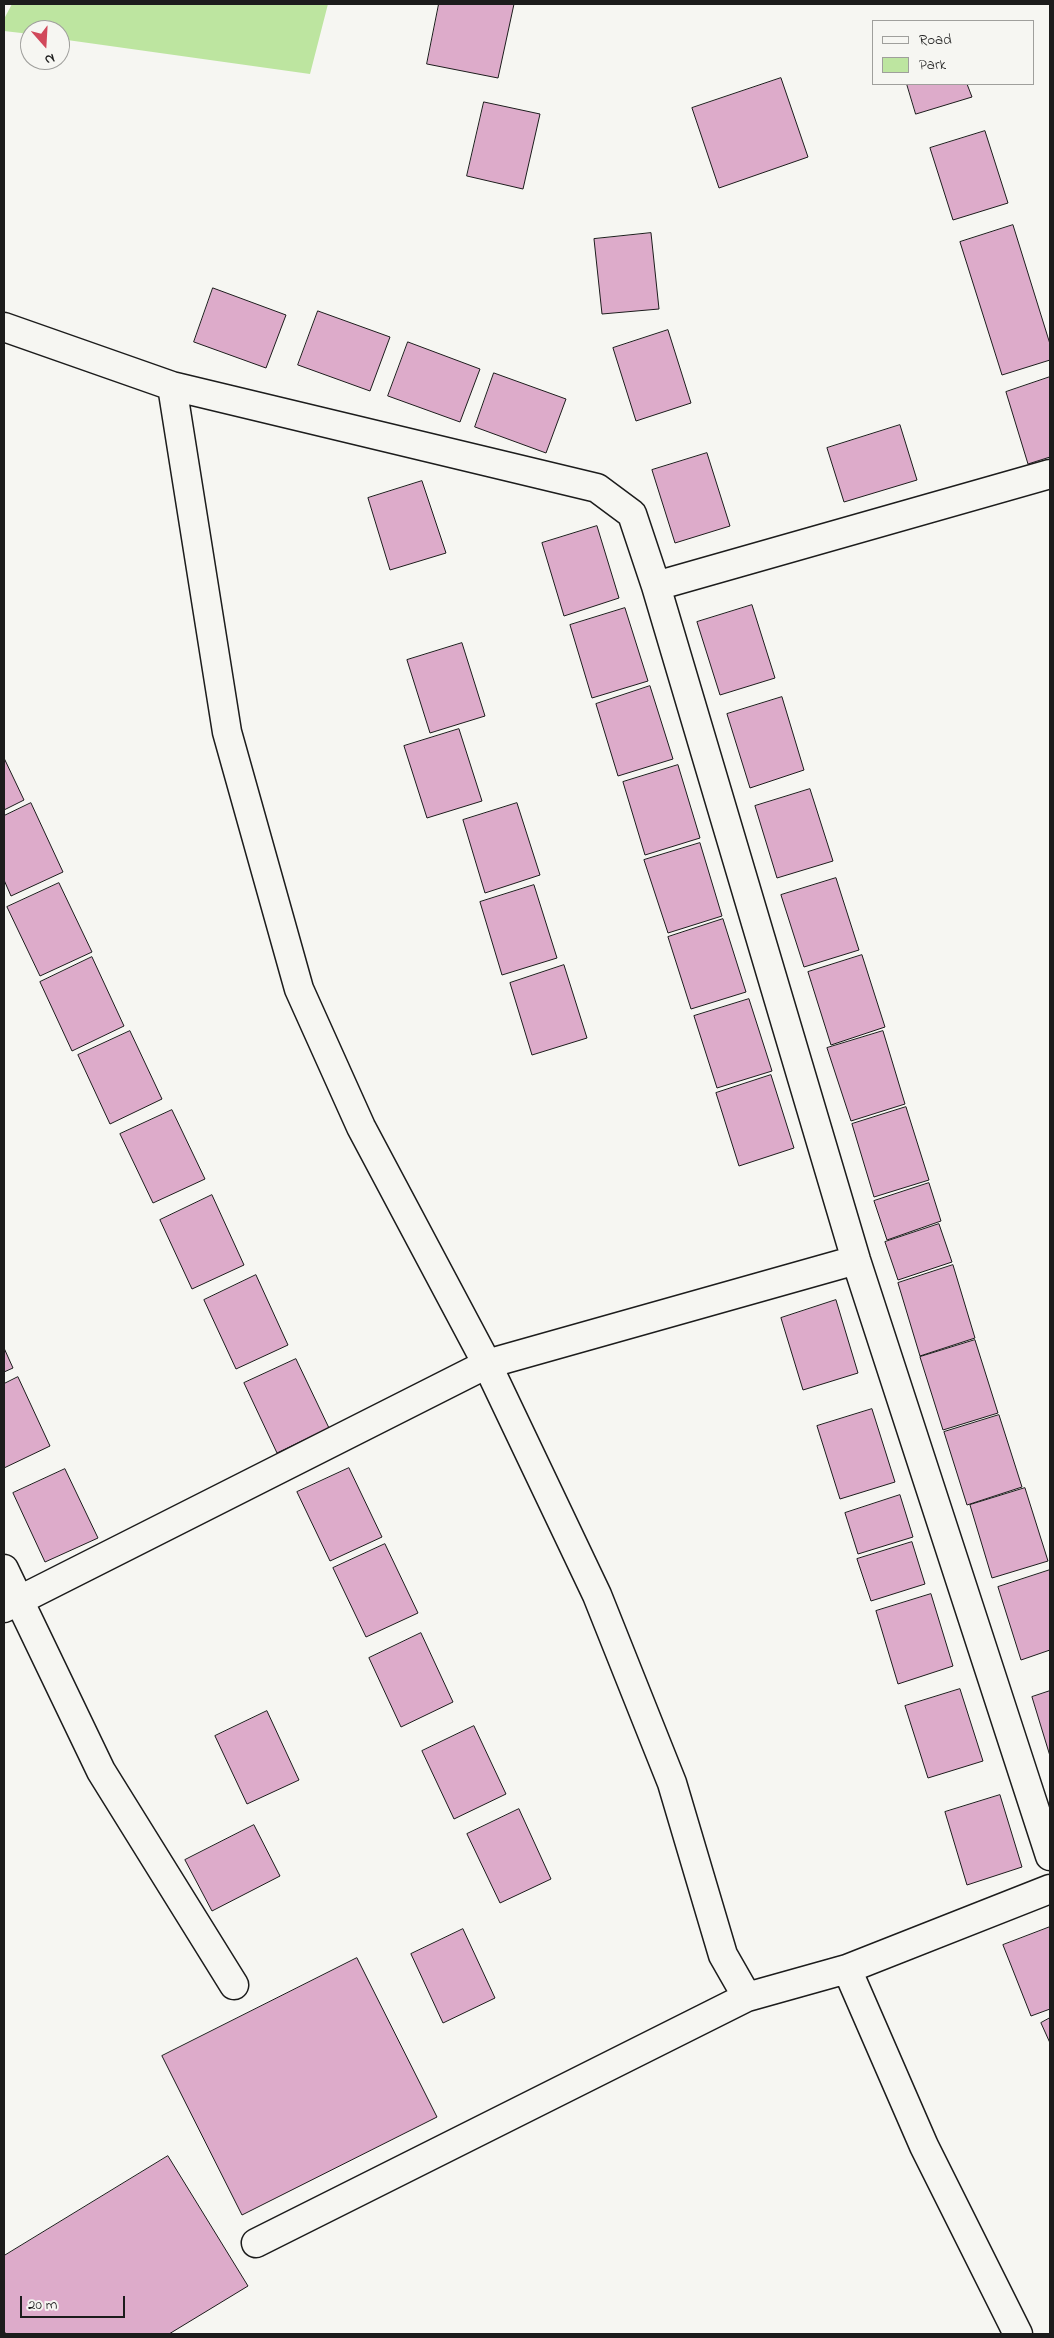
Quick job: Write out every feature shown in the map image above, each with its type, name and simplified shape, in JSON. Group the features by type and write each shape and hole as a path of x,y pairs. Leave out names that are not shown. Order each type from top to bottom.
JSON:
{"street":[{"path":"4,327 172,386 597,488 632,514 656,586 856,1260 1050,1856"},
{"path":"172,386 227,732 299,990 362,1127 486,1364 597,1595 672,1783 722,1955 747,1997"},
{"path":"656,586 1050,474"},
{"path":"11,1604 486,1364 856,1260"},
{"path":"4,1569 11,1604 101,1771 234,1985"},
{"path":"256,2242 747,1997 847,1969 1050,1889"},
{"path":"847,1969 924,2146 1018,2334"}],"green space":[{"path":"12,4 328,4 310,74 70,40 70,20 20,20 20,33 4,31 4,19"}],"building":[{"path":"439,4 514,4 498,78 427,64"},
{"path":"781,78 808,157 719,188 692,108"},
{"path":"907,85 967,85 972,97 916,114"},
{"path":"484,102 540,114 523,189 467,176"},
{"path":"985,131 1008,203 953,220 930,148"},
{"path":"1013,225 1050,344 1050,360 1002,375 960,242"},
{"path":"651,233 659,309 602,314 594,239"},
{"path":"213,288 286,315 266,368 194,342"},
{"path":"318,311 390,337 370,391 298,365"},
{"path":"668,330 691,403 636,421 613,348"},
{"path":"408,342 480,369 460,422 388,396"},
{"path":"494,373 566,399 546,453 475,427"},
{"path":"1050,377 1050,457 1028,464 1006,392"},
{"path":"900,425 917,480 844,502 827,448"},
{"path":"707,453 730,526 675,543 652,470"},
{"path":"422,481 446,553 390,570 368,498"},
{"path":"597,526 619,598 564,616 542,543"},
{"path":"752,605 775,678 720,695 697,622"},
{"path":"625,608 648,681 592,698 570,625"},
{"path":"462,643 485,716 430,733 407,660"},
{"path":"650,686 673,759 618,776 596,704"},
{"path":"782,697 804,770 750,788 727,714"},
{"path":"459,729 482,801 427,818 404,746"},
{"path":"4,758 24,800 4,810"},
{"path":"678,765 700,838 645,855 623,782"},
{"path":"810,789 833,861 777,878 755,806"},
{"path":"31,803 63,872 11,896 4,880 4,816"},
{"path":"517,803 540,875 485,893 463,820"},
{"path":"700,843 722,916 668,933 644,860"},
{"path":"836,878 859,950 804,967 781,895"},
{"path":"59,883 92,952 40,976 7,907"},
{"path":"534,885 557,958 502,975 480,902"},
{"path":"723,919 746,992 691,1009 668,937"},
{"path":"862,955 885,1027 831,1045 808,972"},
{"path":"92,957 124,1026 72,1051 40,982"},
{"path":"564,965 587,1038 532,1055 510,983"},
{"path":"749,999 772,1071 717,1088 694,1016"},
{"path":"130,1031 162,1099 110,1124 78,1055"},
{"path":"883,1031 905,1104 851,1121 827,1048"},
{"path":"771,1075 794,1148 739,1166 716,1093"},
{"path":"906,1107 929,1180 874,1197 852,1124"},
{"path":"172,1110 205,1179 153,1203 120,1134"},
{"path":"929,1183 941,1221 887,1240 874,1201"},
{"path":"212,1195 244,1265 192,1289 160,1220"},
{"path":"939,1224 952,1262 898,1280 885,1242"},
{"path":"953,1265 975,1338 920,1356 898,1283"},
{"path":"256,1275 288,1345 236,1369 204,1300"},
{"path":"836,1300 858,1373 803,1390 781,1318"},
{"path":"975,1340 998,1413 943,1430 920,1357"},
{"path":"4,1348 13,1368 4,1372"},
{"path":"296,1359 329,1428 277,1453 244,1383"},
{"path":"18,1377 50,1446 4,1468 4,1384"},
{"path":"872,1409 895,1482 840,1499 817,1426"},
{"path":"999,1415 1022,1487 967,1505 944,1432"},
{"path":"349,1468 382,1537 330,1561 297,1492"},
{"path":"65,1469 98,1538 45,1562 13,1493"},
{"path":"1025,1488 1048,1561 992,1578 970,1505"},
{"path":"900,1495 913,1537 858,1554 845,1513"},
{"path":"912,1542 925,1584 871,1601 857,1559"},
{"path":"385,1544 418,1613 366,1637 333,1568"},
{"path":"1050,1570 1050,1650 1021,1660 998,1587"},
{"path":"931,1594 953,1666 898,1684 876,1611"},
{"path":"421,1633 453,1702 401,1727 369,1658"},
{"path":"960,1689 983,1761 928,1778 905,1706"},
{"path":"1050,1691 1050,1756 1032,1697"},
{"path":"267,1711 299,1780 247,1804 215,1736"},
{"path":"474,1726 506,1794 454,1819 422,1751"},
{"path":"1000,1795 1022,1867 967,1885 945,1812"},
{"path":"519,1809 551,1879 500,1903 467,1834"},
{"path":"254,1825 280,1876 212,1911 185,1860"},
{"path":"1050,1927 1050,2009 1031,2016 1003,1945"},
{"path":"463,1929 495,1998 443,2023 411,1954"},
{"path":"357,1958 437,2117 242,2215 162,2056"},
{"path":"1050,2018 1050,2043 1041,2023"},
{"path":"168,2156 248,2286 169,2334 6,2334 4,2331 4,2256"}]}
